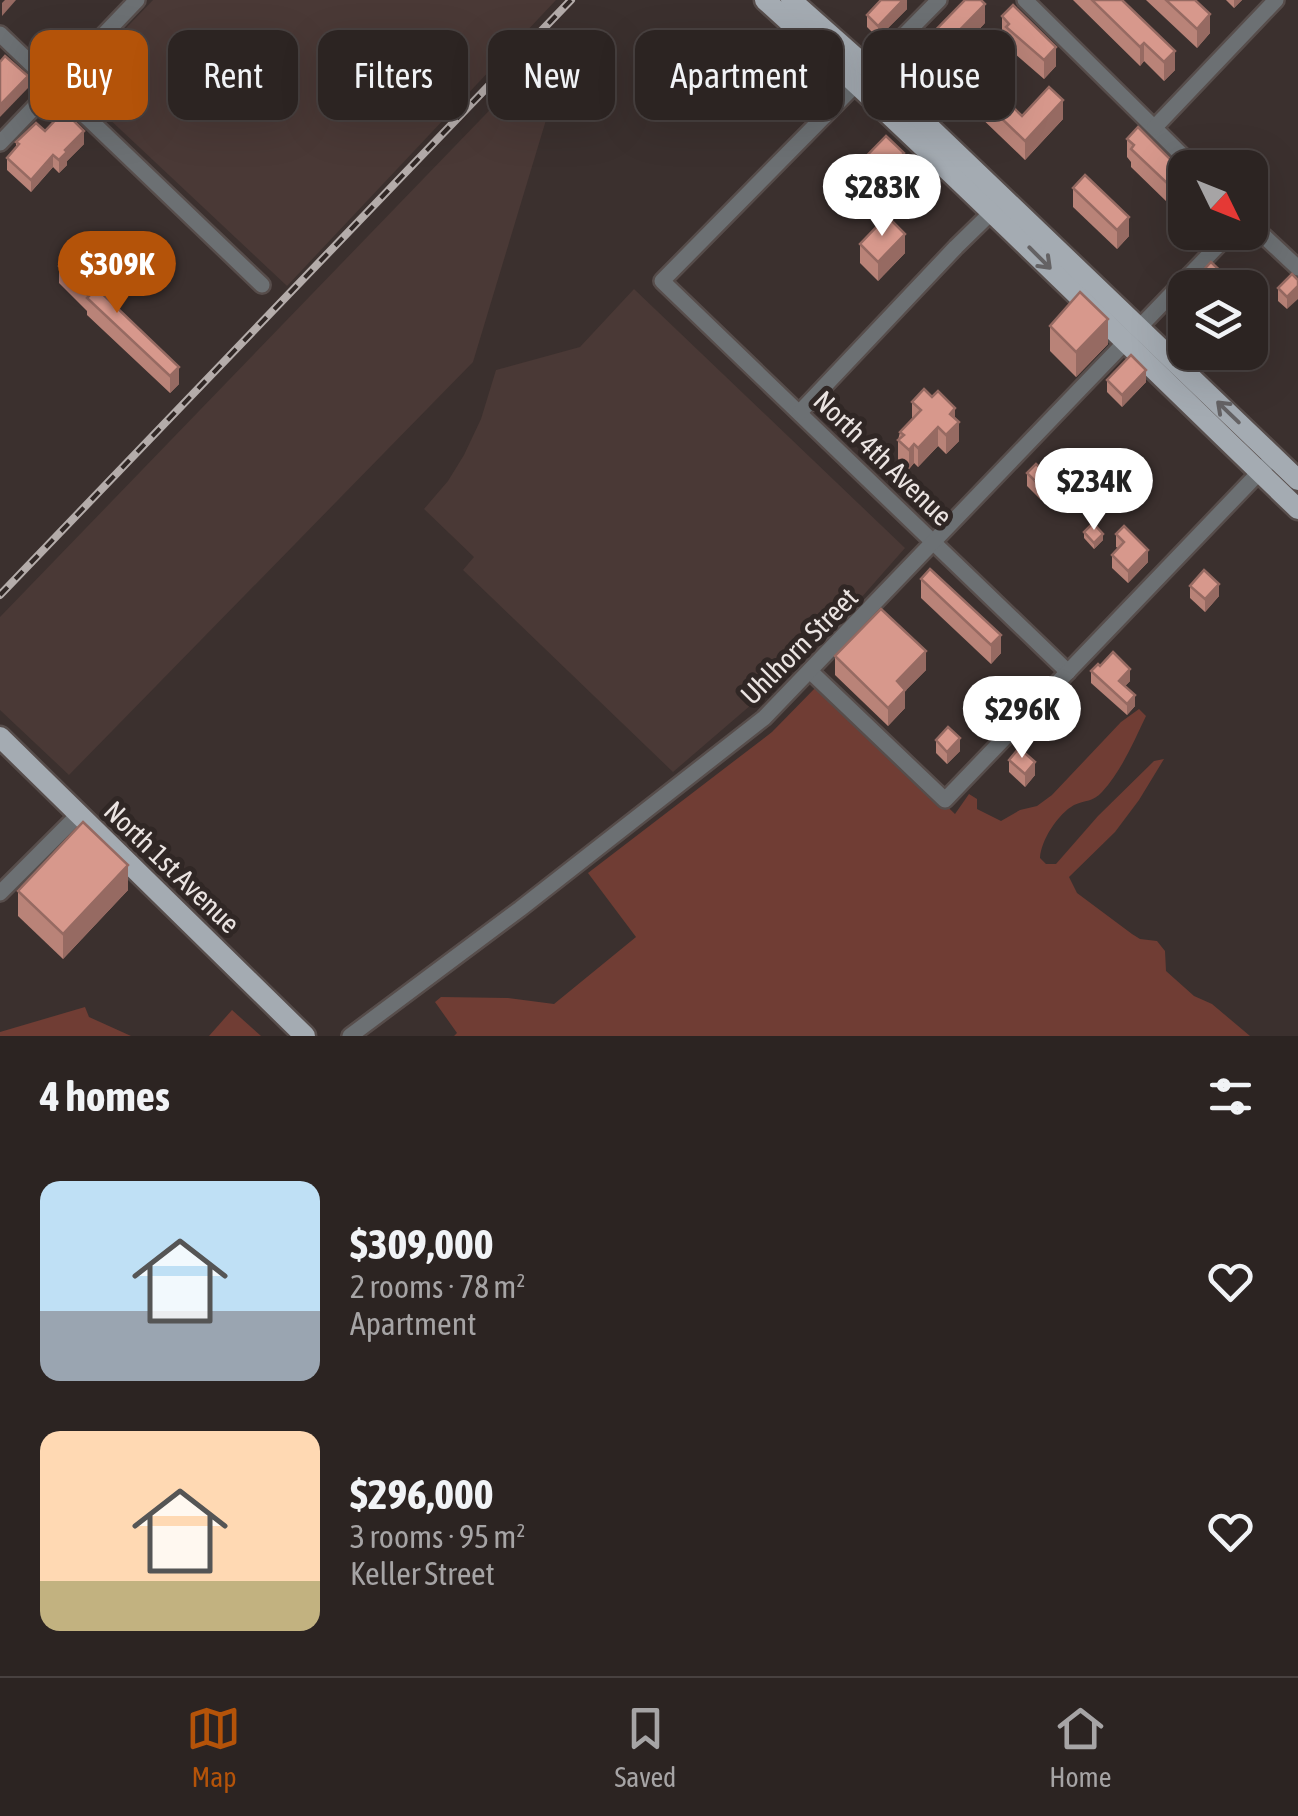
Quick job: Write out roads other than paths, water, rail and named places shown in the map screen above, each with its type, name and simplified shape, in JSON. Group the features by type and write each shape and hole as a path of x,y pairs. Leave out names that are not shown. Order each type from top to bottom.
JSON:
{"main road":[{"path":"765,0 863,77"},
{"path":"791,0 863,77"},
{"path":"908,120 1267,465 1298,509"},
{"path":"1267,465 1298,480"},
{"name":"North 1st Avenue","path":"0,737 305,1036"}],"street":[{"path":"108,30 136,0"},
{"path":"910,30 939,0"},
{"path":"1025,0 1177,150"},
{"path":"1155,127 1276,0"},
{"path":"0,34 30,63"},
{"name":"North 4th Avenue","path":"863,79 662,281 1068,672"},
{"path":"0,143 30,112"},
{"path":"89,120 262,284"},
{"path":"800,412 999,206"},
{"path":"1268,239 1298,268"},
{"name":"Uhlhorn Street","path":"350,1036 748,732 811,672 1214,250"},
{"path":"811,672 945,800 1267,465"},
{"path":"0,893 79,814"}],"railway":[{"path":"0,595 571,0"}]}
